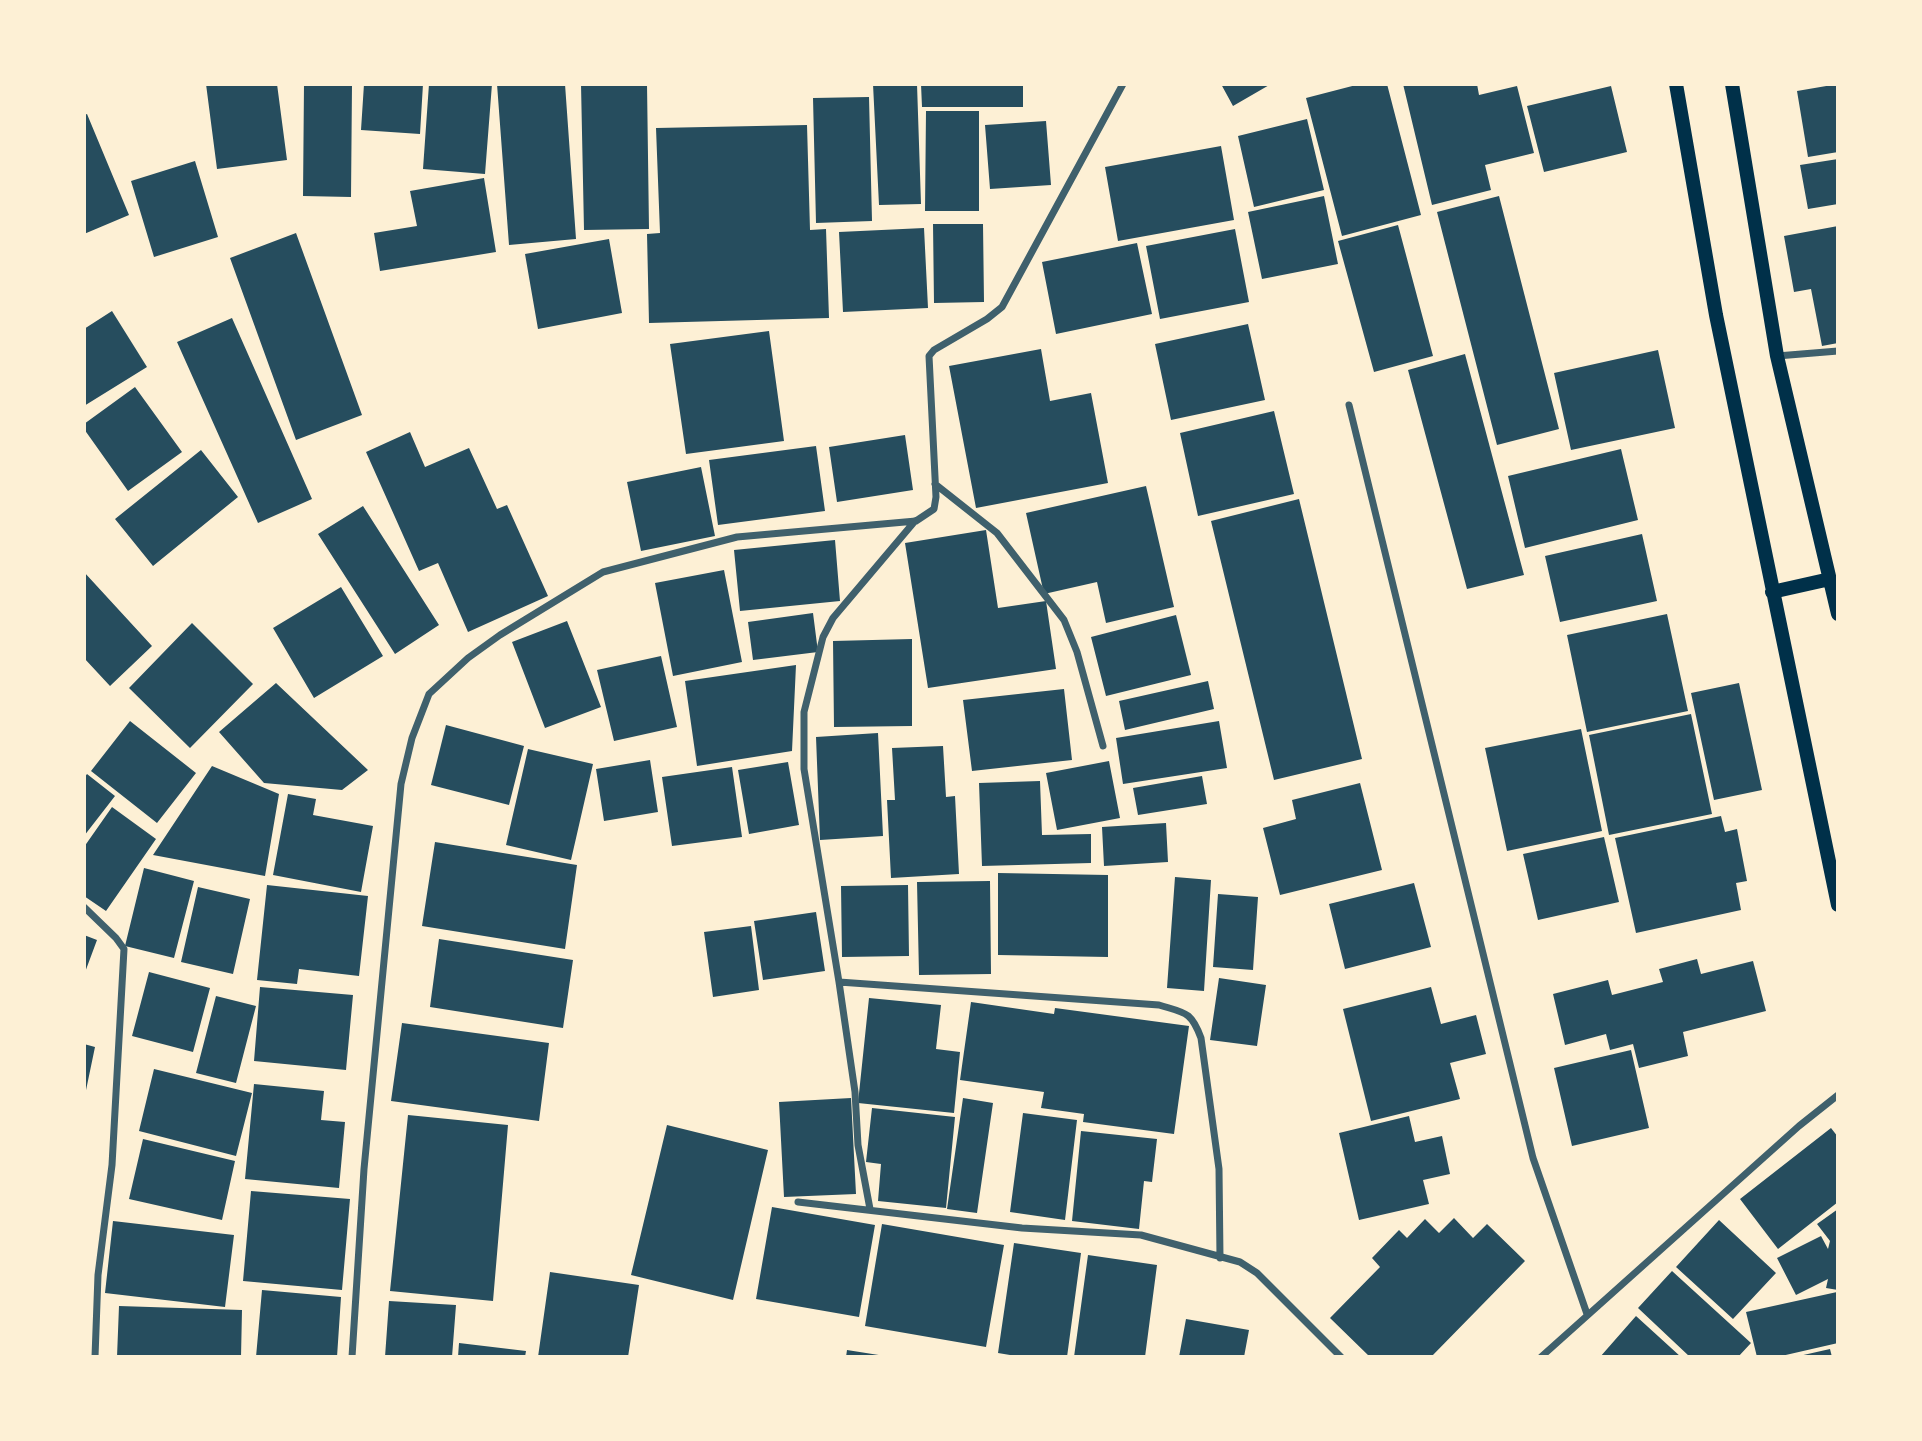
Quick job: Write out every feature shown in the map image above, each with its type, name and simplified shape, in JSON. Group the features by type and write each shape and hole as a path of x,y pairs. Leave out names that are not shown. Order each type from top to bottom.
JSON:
{"main road":[{"path":"1676,84 1716,315 1838,905"},
{"path":"1732,84 1777,356 1838,614"},
{"path":"1772,592 1830,579"}],"street":[{"path":"870,1209 858,1145 855,1092 839,982 804,769 804,712 823,637 833,618 916,521 934,509 929,356 934,350 987,319 1002,307 1123,84"},
{"path":"1777,356 1838,351"},
{"path":"1349,405 1533,1158 1587,1314"},
{"path":"935,484 997,533 1064,620 1077,652 1103,746"},
{"path":"352,1357 365,1170 401,784 412,738 429,694 468,658 500,635 603,572 737,537 916,521"},
{"path":"84,907 102,922 124,949 112,1165 98,1275 95,1357"},
{"path":"839,982 1159,1005 1185,1013 1195,1021 1203,1051 1219,1169 1220,1258"},
{"path":"1541,1357 1798,1126 1838,1095"},
{"path":"798,1202 1022,1227 1141,1235 1240,1262 1257,1273 1341,1357"}],"building":[{"path":"206,84 277,84 287,160 217,169"},
{"path":"304,84 352,84 351,197 303,196"},
{"path":"364,84 423,84 420,134 361,130"},
{"path":"429,84 492,84 485,174 423,169"},
{"path":"497,84 565,84 576,239 509,245"},
{"path":"581,84 647,84 649,229 584,230"},
{"path":"873,84 917,84 921,204 879,205"},
{"path":"921,84 1023,84 1023,107 922,107"},
{"path":"1221,84 1271,84 1233,106"},
{"path":"1360,84 1387,84 1421,215 1342,236 1306,98"},
{"path":"1403,84 1477,84 1479,95 1517,86 1534,153 1485,165 1491,190 1432,205"},
{"path":"1838,84 1838,152 1808,157 1797,91"},
{"path":"1611,86 1627,152 1544,172 1527,106"},
{"path":"869,97 872,221 816,223 813,98"},
{"path":"926,111 979,111 979,211 925,211"},
{"path":"87,114 129,215 84,234 84,115"},
{"path":"1307,119 1324,190 1254,207 1238,136"},
{"path":"1046,121 1051,185 990,189 985,125"},
{"path":"807,125 810,230 826,229 829,318 649,323 647,234 660,233 656,128"},
{"path":"1221,146 1234,220 1118,241 1105,167"},
{"path":"1838,159 1838,204 1808,209 1800,165"},
{"path":"195,161 218,237 154,257 131,181"},
{"path":"484,178 496,252 380,271 374,233 417,226 410,191"},
{"path":"1324,196 1338,264 1262,279 1248,212"},
{"path":"1499,196 1559,429 1497,445 1437,212"},
{"path":"933,224 983,224 984,302 934,303"},
{"path":"1398,225 1433,356 1374,372 1338,241"},
{"path":"1838,226 1838,343 1822,346 1811,289 1794,292 1784,236"},
{"path":"924,228 928,308 843,312 839,232"},
{"path":"1235,229 1249,302 1160,319 1146,246"},
{"path":"296,233 362,415 296,440 230,258"},
{"path":"609,239 622,313 538,329 525,254"},
{"path":"1137,243 1152,314 1056,334 1042,262"},
{"path":"112,311 147,367 84,406 84,329"},
{"path":"232,318 312,499 258,523 177,342"},
{"path":"1248,324 1265,400 1171,420 1155,344"},
{"path":"769,331 784,441 686,454 670,344"},
{"path":"1041,349 1050,401 1091,393 1108,483 976,508 949,366"},
{"path":"1658,350 1675,428 1571,450 1554,373"},
{"path":"1465,354 1524,575 1467,589 1408,370"},
{"path":"135,387 182,452 128,491 84,429 84,424"},
{"path":"1274,411 1294,494 1198,516 1180,433"},
{"path":"410,432 425,467 469,448 497,509 507,505 548,596 468,632 438,563 419,571 366,452"},
{"path":"905,435 913,490 837,502 829,447"},
{"path":"816,446 825,511 718,525 709,460"},
{"path":"1621,449 1638,520 1525,548 1508,476"},
{"path":"201,450 238,497 153,566 115,519"},
{"path":"701,467 715,536 641,551 627,482"},
{"path":"1146,486 1174,607 1106,623 1097,582 1044,594 1026,513"},
{"path":"1299,499 1362,759 1274,780 1211,521"},
{"path":"363,506 439,625 395,654 318,534"},
{"path":"986,530 998,608 1046,601 1056,669 928,688 905,543"},
{"path":"1642,534 1657,601 1560,622 1545,556"},
{"path":"835,540 840,601 740,611 734,550"},
{"path":"724,570 742,662 673,676 655,583"},
{"path":"84,572 152,646 110,686 84,658"},
{"path":"341,587 383,656 314,698 273,628"},
{"path":"813,613 818,652 753,660 748,622"},
{"path":"1667,614 1688,711 1587,732 1567,635"},
{"path":"1176,615 1191,675 1106,696 1091,637"},
{"path":"567,621 601,707 545,728 512,642"},
{"path":"192,623 253,684 190,748 129,688"},
{"path":"912,639 912,726 834,727 833,641"},
{"path":"661,656 677,727 614,741 597,670"},
{"path":"796,665 792,751 697,766 685,681"},
{"path":"1208,681 1214,709 1125,730 1119,701"},
{"path":"276,683 368,770 342,790 264,783 219,732"},
{"path":"1739,683 1762,790 1714,800 1691,693"},
{"path":"1064,689 1072,760 972,771 963,700"},
{"path":"1691,714 1712,814 1609,835 1589,735"},
{"path":"130,721 196,773 157,823 91,771"},
{"path":"1219,721 1227,768 1123,784 1116,738"},
{"path":"446,725 524,746 509,805 431,785"},
{"path":"1581,729 1602,831 1507,851 1485,748"},
{"path":"878,733 883,836 820,840 816,737"},
{"path":"943,746 946,797 955,796 959,874 891,878 887,800 895,800 892,748"},
{"path":"528,749 593,764 571,860 506,845"},
{"path":"650,760 658,812 604,821 596,769"},
{"path":"1109,761 1120,818 1057,830 1046,773"},
{"path":"788,762 799,825 749,834 738,770"},
{"path":"212,766 279,794 265,876 153,855"},
{"path":"732,767 742,837 672,846 662,777"},
{"path":"87,774 115,796 84,836 84,778"},
{"path":"1202,776 1207,804 1138,815 1133,788"},
{"path":"1040,781 1042,835 1091,834 1091,863 982,866 979,783"},
{"path":"1360,783 1382,870 1280,895 1263,828 1296,819 1292,800"},
{"path":"288,794 316,799 313,815 373,826 361,892 273,875"},
{"path":"112,807 156,839 106,911 84,896 84,847"},
{"path":"1721,816 1725,832 1737,829 1747,881 1736,883 1741,910 1636,933 1615,838"},
{"path":"1166,823 1168,862 1104,866 1102,827"},
{"path":"1604,837 1619,902 1538,920 1523,854"},
{"path":"435,842 577,865 565,949 422,926"},
{"path":"144,868 194,881 174,958 125,946"},
{"path":"998,873 1108,875 1108,957 998,955"},
{"path":"1175,877 1211,880 1204,991 1167,988"},
{"path":"990,881 991,974 919,975 917,882"},
{"path":"1414,883 1431,947 1345,969 1329,904"},
{"path":"267,885 368,896 359,976 299,969 297,984 257,980"},
{"path":"908,885 909,956 842,957 841,886"},
{"path":"198,887 250,899 233,974 181,962"},
{"path":"1218,894 1258,897 1253,970 1213,967"},
{"path":"816,912 825,971 763,980 754,921"},
{"path":"751,926 759,990 713,997 704,932"},
{"path":"84,935 97,940 84,975"},
{"path":"439,939 573,960 563,1028 430,1007"},
{"path":"1697,959 1701,974 1753,961 1766,1011 1683,1032 1688,1056 1639,1068 1633,1044 1610,1050 1606,1034 1565,1045 1553,994 1608,980 1612,995 1663,982 1659,969"},
{"path":"149,972 210,988 193,1052 132,1036"},
{"path":"1219,978 1266,985 1257,1046 1210,1040"},
{"path":"260,987 353,995 346,1070 254,1061"},
{"path":"1431,987 1441,1024 1476,1015 1486,1054 1450,1063 1460,1099 1371,1121 1343,1009"},
{"path":"216,996 256,1006 236,1083 196,1073"},
{"path":"869,998 941,1005 936,1049 960,1052 954,1113 858,1103"},
{"path":"971,1002 1054,1014 1055,1008 1189,1026 1174,1134 1083,1122 1084,1114 1041,1108 1044,1092 960,1080"},
{"path":"402,1023 549,1043 539,1121 391,1101"},
{"path":"84,1044 95,1047 85,1095 84,1095"},
{"path":"1631,1050 1649,1128 1572,1146 1554,1068"},
{"path":"154,1069 252,1093 236,1156 139,1131"},
{"path":"254,1084 324,1091 321,1120 345,1122 339,1188 245,1179"},
{"path":"851,1098 856,1194 784,1197 779,1102"},
{"path":"963,1098 993,1103 977,1213 947,1209"},
{"path":"872,1108 955,1117 946,1208 878,1201 881,1164 866,1162"},
{"path":"1023,1113 1077,1120 1065,1220 1010,1212"},
{"path":"408,1115 508,1125 493,1301 390,1291"},
{"path":"1409,1116 1415,1142 1442,1136 1450,1174 1423,1180 1429,1204 1359,1220 1339,1133"},
{"path":"667,1125 768,1150 733,1300 631,1275"},
{"path":"1831,1128 1838,1137 1838,1202 1778,1249 1740,1199"},
{"path":"1081,1131 1157,1139 1152,1182 1144,1181 1139,1229 1072,1221"},
{"path":"143,1139 235,1161 222,1220 129,1199"},
{"path":"251,1191 350,1199 342,1290 243,1281"},
{"path":"772,1207 875,1225 859,1317 756,1299"},
{"path":"1838,1209 1838,1290 1826,1288 1828,1279 1796,1295 1777,1258 1821,1236 1828,1249 1830,1241 1817,1224"},
{"path":"1454,1218 1473,1238 1487,1224 1525,1261 1431,1357 1370,1357 1330,1318 1380,1267 1372,1258 1399,1230 1407,1238 1425,1219 1439,1233"},
{"path":"1719,1220 1776,1273 1733,1319 1676,1267"},
{"path":"113,1221 234,1235 225,1307 105,1293"},
{"path":"882,1224 1004,1245 986,1347 865,1326"},
{"path":"1014,1243 1081,1253 1067,1357 1022,1357 998,1353"},
{"path":"1088,1255 1157,1265 1145,1357 1074,1357"},
{"path":"1672,1271 1751,1343 1738,1357 1690,1357 1638,1308"},
{"path":"550,1272 639,1285 628,1357 538,1357"},
{"path":"262,1290 341,1297 337,1357 256,1357"},
{"path":"1837,1292 1838,1343 1777,1357 1757,1357 1746,1312"},
{"path":"389,1301 456,1305 452,1357 385,1357"},
{"path":"119,1306 242,1310 241,1357 117,1357"},
{"path":"1636,1316 1681,1357 1600,1357"},
{"path":"1186,1319 1249,1330 1244,1357 1179,1357"},
{"path":"459,1343 526,1351 525,1357 458,1357"},
{"path":"1830,1349 1832,1357 1799,1357 1799,1356"},
{"path":"847,1350 885,1356 885,1357 846,1357"}]}
